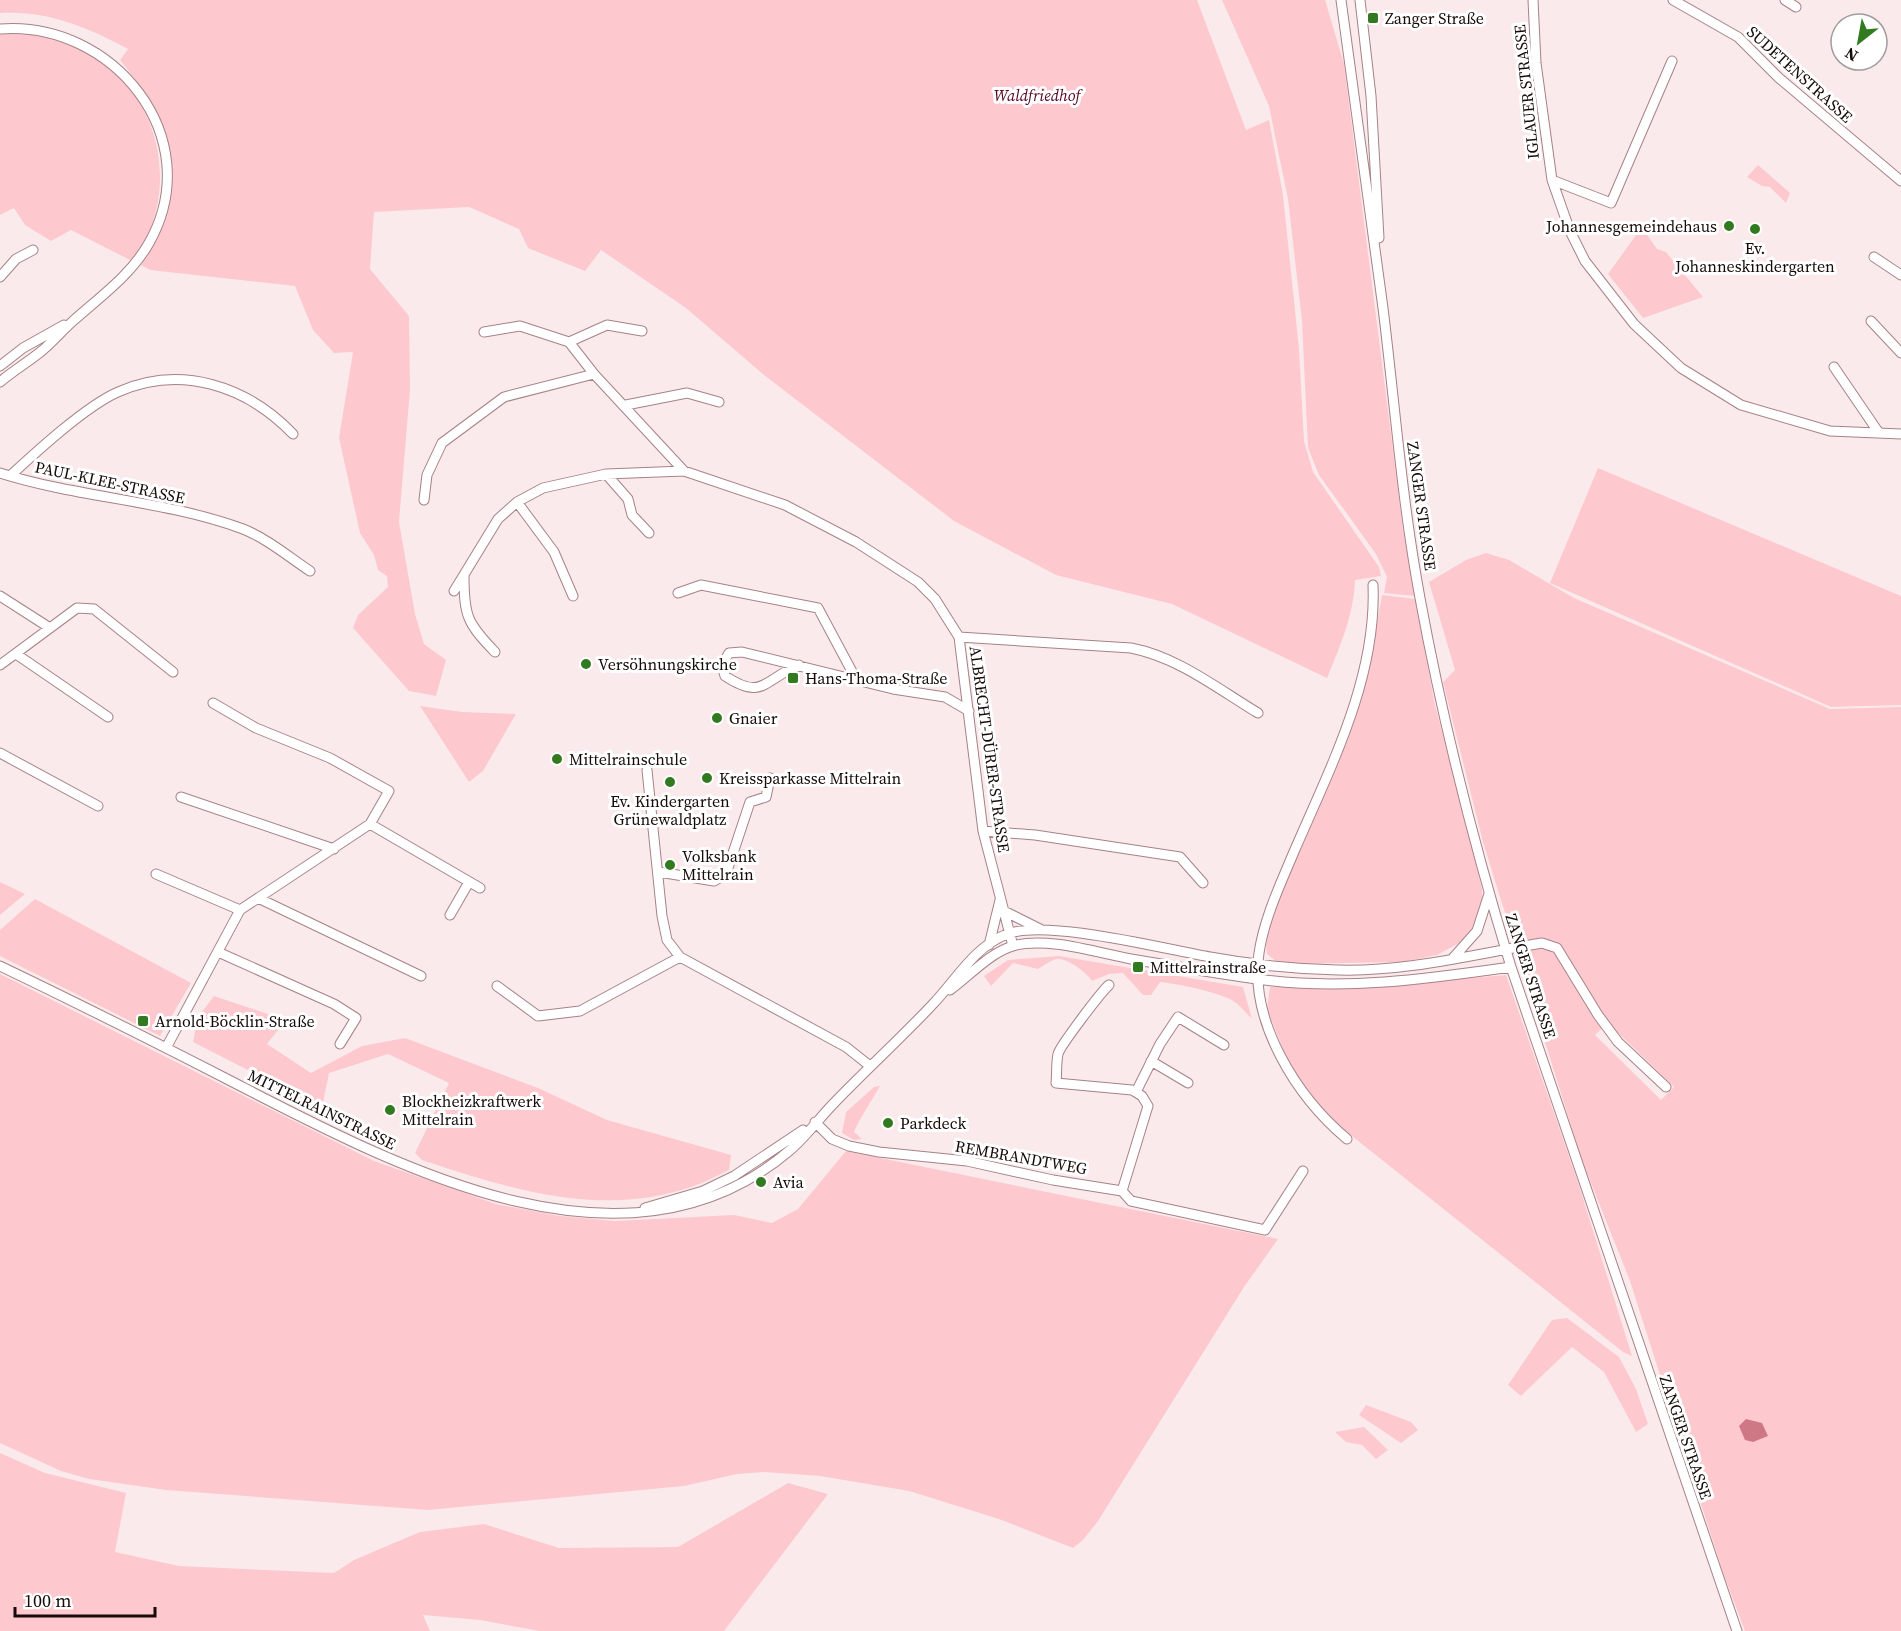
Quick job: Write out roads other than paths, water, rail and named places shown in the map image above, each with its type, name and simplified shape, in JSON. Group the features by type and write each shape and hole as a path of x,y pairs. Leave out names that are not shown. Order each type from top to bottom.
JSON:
{"street":[{"name":"ZANGER STRASSE","path":"1341,0 1383,310 1400,468 1420,596 1450,745 1489,894 1511,967 1737,1631"},
{"name":"ZANGER STRASSE","path":"1360,0 1371,96 1383,310"},
{"name":"IGLAUER STRASSE","path":"1533,0 1536,63 1551,180 1570,231 1590,269 1634,324 1682,368 1742,405 1830,431 1901,434"},
{"name":"SUDETENSTRASSE","path":"1672,0 1692,9 1738,37 1779,78 1901,181"},
{"path":"1785,0 1796,7"},
{"path":"0,29 59,34 97,52 134,83 155,120 161,136 166,170 165,193 150,241 127,274 44,349 0,382"},
{"name":"IGLAUER STRASSE","path":"1551,180 1611,203 1672,61"},
{"path":"0,277 16,260 33,250"},
{"path":"1874,257 1901,275"},
{"path":"1871,321 1901,353"},
{"path":"13,371 2,361 72,322"},
{"path":"569,342 608,325 642,331"},
{"path":"484,332 520,326 569,342 594,374 626,405 684,471"},
{"path":"1834,367 1879,433"},
{"path":"424,500 427,475 442,443 495,403 504,397 594,374"},
{"path":"5,474 116,392 144,383 168,379 201,380 228,390 273,414 293,434"},
{"path":"626,405 687,393 719,402"},
{"name":"ALBRECHT-DÜRER-STRASSE","path":"453,591 498,519 517,502 543,488 606,474 684,471 784,505 844,534 918,582 934,598 959,637 983,831 1014,946"},
{"name":"PAUL-KLEE-STRASSE","path":"5,474 146,502 244,529 310,571"},
{"path":"606,474 628,499 632,515 649,533"},
{"path":"517,502 554,552 573,596"},
{"path":"464,576 464,608 474,630 495,652"},
{"path":"678,593 701,585 818,608 856,679"},
{"path":"1347,1139 1322,1118 1291,1075 1263,1013 1258,965 1259,952 1275,897 1347,726 1371,634 1374,614 1373,585"},
{"path":"0,596 50,628"},
{"path":"0,665 77,608 94,609 173,672"},
{"path":"959,637 1131,648 1150,652 1173,662 1258,713"},
{"path":"799,665 779,674 760,688 752,689 732,680 722,671 725,658 734,651 799,665 856,679 945,698 969,711"},
{"path":"16,654 108,717"},
{"path":"166,1048 240,910 370,824 389,791 330,758 256,728 213,703"},
{"path":"0,753 98,806"},
{"path":"647,770 667,940 680,957 846,1047 870,1066"},
{"path":"659,872 714,881 726,874 750,802 766,797 770,778"},
{"path":"181,797 334,849"},
{"path":"370,824 480,888"},
{"path":"983,831 1035,835 1180,857 1203,883"},
{"path":"156,874 240,910"},
{"path":"450,915 469,882"},
{"path":"1451,959 1468,944 1477,931 1489,894"},
{"path":"258,898 421,975"},
{"path":"989,945 1000,900"},
{"path":"1004,911 1045,931"},
{"name":"MITTELRAINSTRASSE","path":"0,965 330,1132 387,1158 473,1191 561,1210 664,1211 696,1203 736,1187 790,1150 936,1001 969,961 989,945 1011,933 1045,931 1091,935 1258,965 1380,971 1542,943 1557,948 1598,1015 1618,1042 1666,1087"},
{"name":"MITTELRAINSTRASSE","path":"936,1001 988,961 1014,946 1054,945 1258,979 1323,984 1376,983 1511,967"},
{"path":"218,952 334,1004 356,1018 340,1044"},
{"path":"497,986 538,1016 580,1011 680,957"},
{"path":"1109,985 1098,995 1088,1013 1058,1052 1056,1083 1136,1092 1143,1096 1148,1106 1122,1191"},
{"path":"1136,1092 1151,1061 1178,1017 1224,1045"},
{"path":"1151,1061 1188,1083"},
{"name":"REMBRANDTWEG","path":"815,1122 832,1140 849,1146 879,1152 967,1161 1053,1180 1122,1191 1131,1201 1265,1230 1303,1171"}],"place":[{"name":"Zanger Straße","path":"1373,18"},
{"name":"Johannesgemeindehaus","path":"1729,226"},
{"name":"Ev. Johanneskindergarten","path":"1755,229"},
{"name":"Versöhnungskirche","path":"586,664"},
{"name":"Hans-Thoma-Straße","path":"793,678"},
{"name":"Gnaier","path":"717,718"},
{"name":"Mittelrainschule","path":"557,759"},
{"name":"Kreissparkasse Mittelrain","path":"707,778"},
{"name":"Ev. Kindergarten Grünewaldplatz","path":"670,782"},
{"name":"Volksbank Mittelrain","path":"670,865"},
{"name":"Mittelrainstraße","path":"1138,967"},
{"name":"Arnold-Böcklin-Straße","path":"143,1021"},
{"name":"Blockheizkraftwerk Mittelrain","path":"390,1110"},
{"name":"Parkdeck","path":"888,1123"},
{"name":"Avia","path":"761,1182"}],"park label":[{"name":"Waldfriedhof","path":"1037,95"}]}
